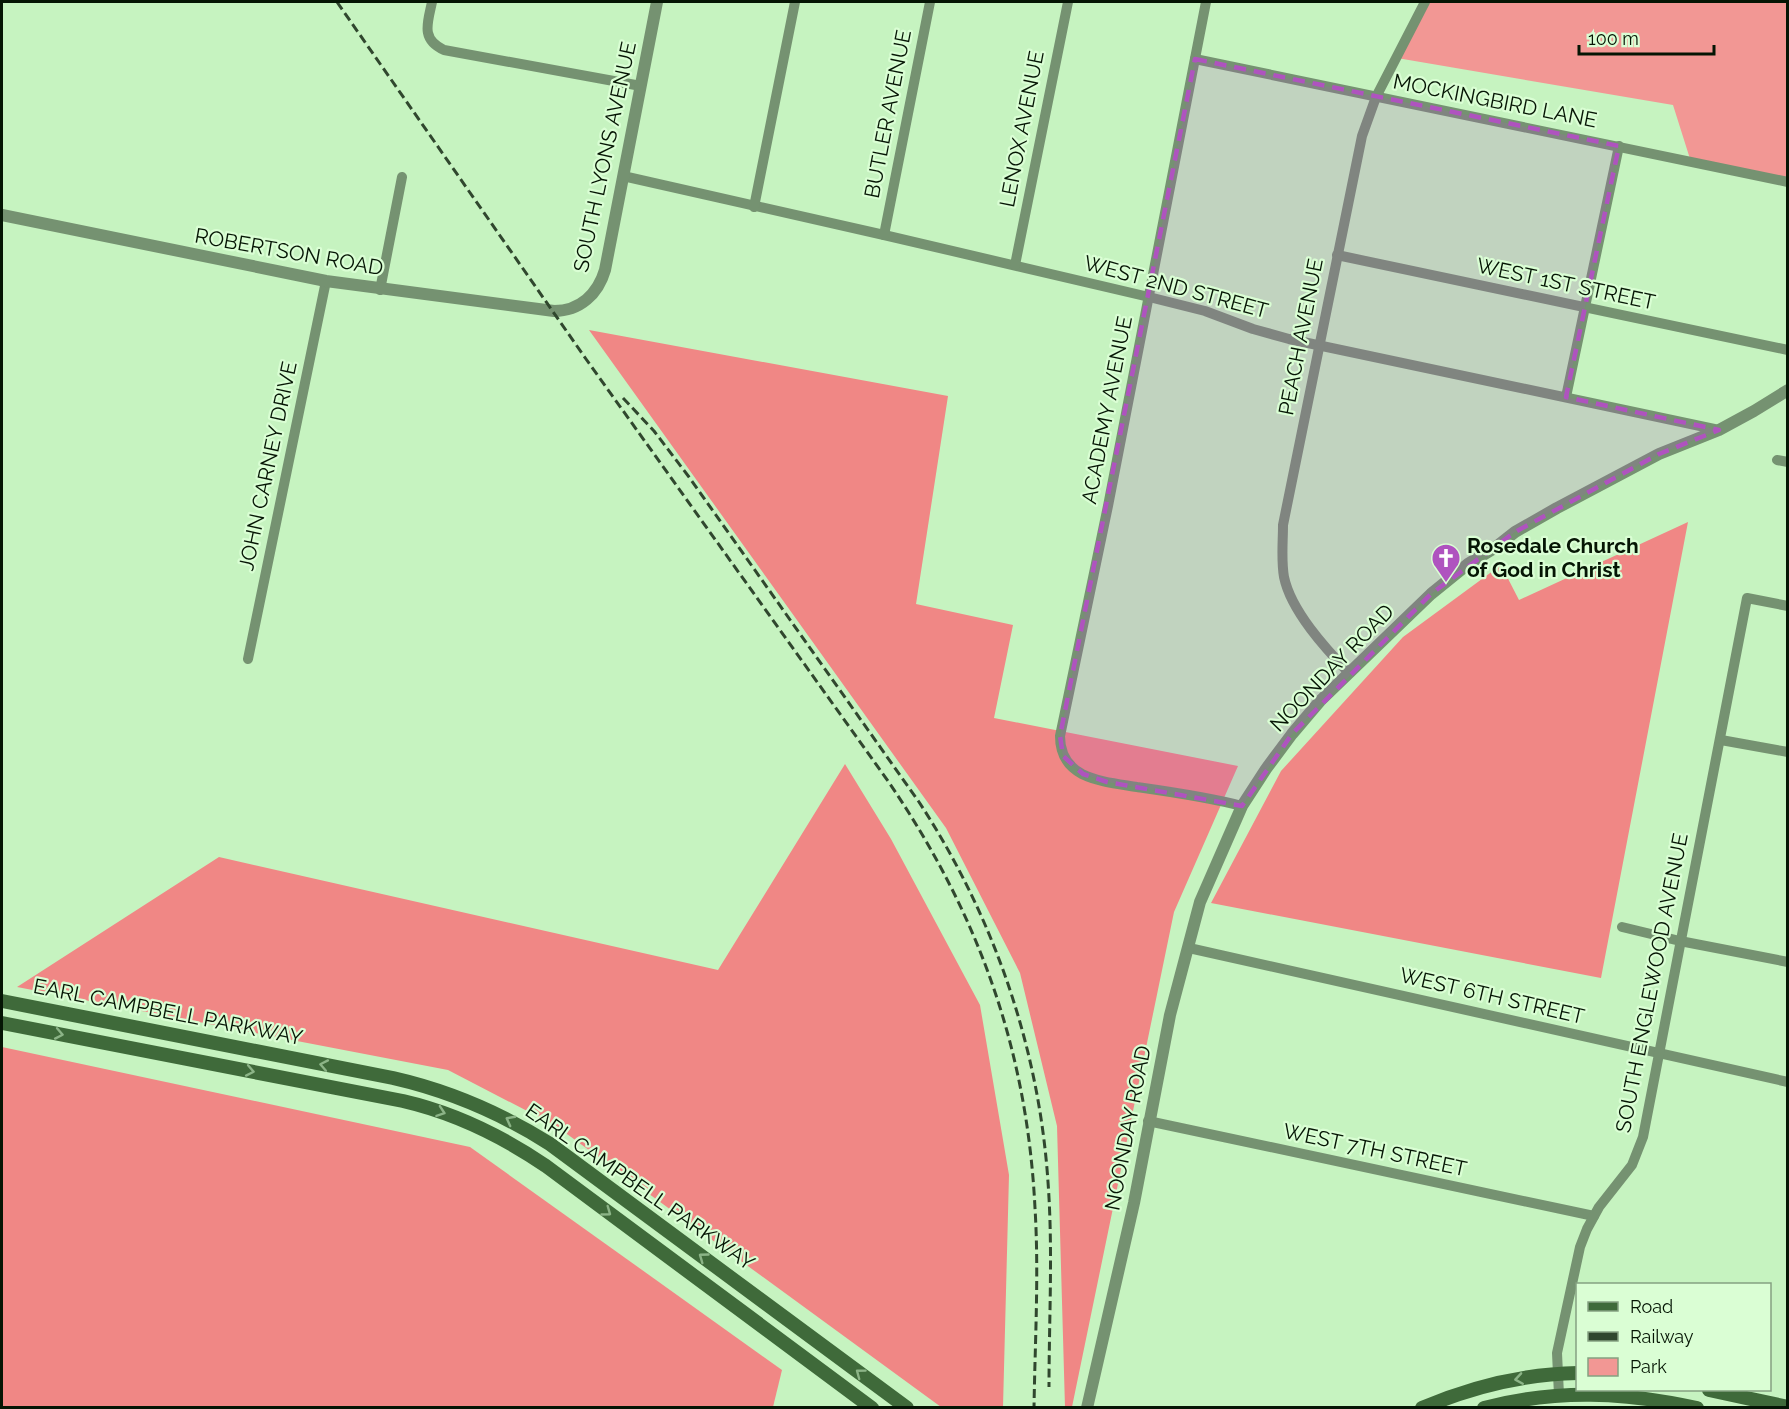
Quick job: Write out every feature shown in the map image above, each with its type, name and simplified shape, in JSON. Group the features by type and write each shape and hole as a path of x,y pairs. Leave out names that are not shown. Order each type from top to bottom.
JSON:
{"main road":[{"name":"EARL CAMPBELL PARKWAY","path":"2,1001 424,1086 486,1108 550,1144 907,1407"},
{"name":"EARL CAMPBELL PARKWAY","path":"2,1023 418,1105 482,1128 533,1158 872,1407"},
{"path":"418,1105 424,1086"},
{"path":"1422,1407 1462,1392 1496,1383 1576,1373"},
{"path":"1712,1391 1725,1400 1788,1407"},
{"path":"1484,1407 1559,1395 1606,1394 1662,1395 1697,1407"}],"street":[{"path":"432,2 427,32 430,40 444,50 641,86"},
{"name":"SOUTH LYONS AVENUE","path":"573,308 590,297 602,279 657,2"},
{"path":"754,207 795,2"},
{"name":"BUTLER AVENUE","path":"885,235 930,2"},
{"name":"LENOX AVENUE","path":"1015,265 1068,2"},
{"name":"ACADEMY AVENUE","path":"1206,2 1060,736 1060,746 1066,762 1083,774 1107,782 1242,806"},
{"name":"PEACH AVENUE","path":"1349,673 1315,635 1300,612 1284,578 1283,525 1362,136 1376,97 1425,2"},
{"name":"MOCKINGBIRD LANE","path":"1195,59 1788,182"},
{"path":"1566,398 1619,146"},
{"name":"WEST 2ND STREET","path":"623,176 1149,297 1205,311 1253,329 1319,345 1719,430"},
{"path":"380,290 402,177"},
{"name":"ROBERTSON ROAD","path":"2,215 380,290 554,311 573,308"},
{"name":"WEST 1ST STREET","path":"1337,255 1788,350"},
{"name":"JOHN CARNEY DRIVE","path":"248,659 326,281"},
{"name":"NOONDAY ROAD","path":"1087,1407 1131,1214 1170,1015 1200,903 1242,806 1266,769 1320,701 1431,594 1468,564 1515,532 1659,454 1719,430 1788,390"},
{"name":"SOUTH ENGLEWOOD AVENUE","path":"1559,1395 1558,1345 1578,1253 1594,1216 1637,1156 1643,1137 1747,598 1788,606"},
{"path":"1720,740 1788,752"},
{"path":"1622,927 1788,962"},
{"name":"WEST 6TH STREET","path":"1189,948 1788,1082"},
{"name":"WEST 7TH STREET","path":"1148,1121 1594,1216"}],"highlighted area":[{"path":"1195,59 1619,146 1566,397 1719,430 1659,454 1515,532 1431,594 1292,734 1242,806 1107,782 1083,774 1063,756 1060,736"}],"green space":[{"path":"1428,2 1787,2 1787,182 1691,162 1673,105 1397,58"}],"shaded area":[{"path":"589,330 948,396 916,604 1013,625 994,718 1238,766 1174,912 1072,1407 1065,1407 1057,1126 1020,973 946,828"},
{"path":"1688,522 1601,978 1211,903 1281,771 1403,637 1501,565 1519,600"},
{"path":"845,764 891,839 980,1005 1009,1175 1003,1407 941,1407 556,1126 448,1070 17,987 219,857 718,970"},
{"path":"2,1047 470,1147 782,1370 773,1407 2,1407"}],"railway":[{"path":"337,2 586,359 888,781 948,881 972,932 992,984 1009,1037 1021,1092 1030,1149 1035,1208 1037,1283 1034,1408"},
{"path":"623,398 654,431 689,477 919,802 969,890 990,936 1023,1032 1043,1132 1050,1233 1049,1387"}],"place":[{"name":"Rosedale Church of God in Christ","path":"1446,584"}]}
